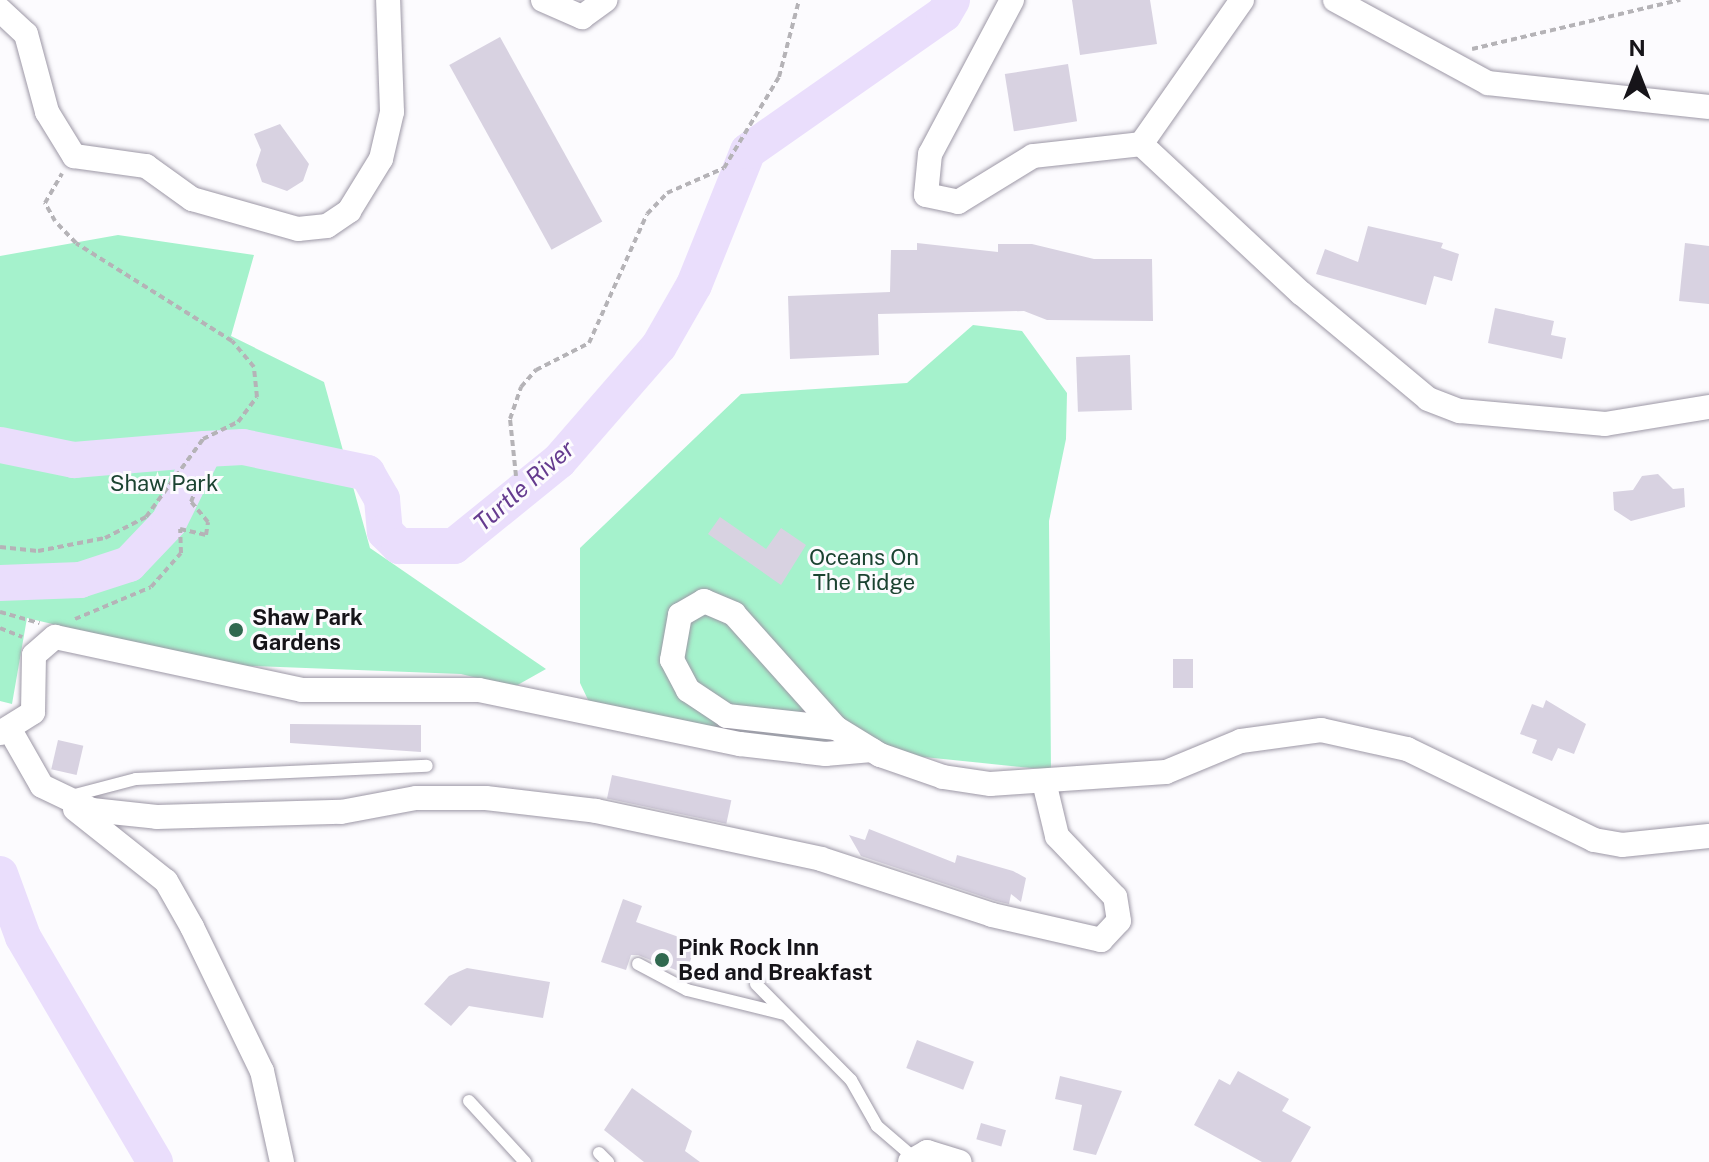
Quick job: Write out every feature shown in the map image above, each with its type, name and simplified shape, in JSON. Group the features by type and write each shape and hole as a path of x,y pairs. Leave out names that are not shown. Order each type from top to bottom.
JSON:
{"street":[{"path":"0,10 26,34 35,82 60,139 91,164 146,166 192,199 260,223 327,226 366,190 389,132 388,0"},
{"path":"543,0 582,17 605,0"},
{"path":"1012,0 930,154 926,195 958,202 1033,156 1141,144 1428,399 1545,424 1605,424 1709,407"},
{"path":"1141,144 1149,122 1242,0"},
{"path":"1335,0 1435,58 1488,83 1709,107"},
{"path":"836,728 727,716 688,690 672,660 680,615 704,601 734,614 836,728 872,750 943,777 1044,782 1166,772 1241,741 1321,730 1407,749 1594,840 1622,845 1709,836"},
{"path":"282,1162 262,1071 166,881 42,786 5,732 33,712 34,655 55,637 302,690 479,690 740,744 825,754 872,750"},
{"path":"60,797 92,810 157,817 341,812 416,798 596,811 821,859 992,915 1101,940 1119,921 1115,897 1057,836 1044,782"},
{"path":"912,1160 927,1152 959,1162"}],"lane":[{"path":"60,797 136,779 427,766"},
{"path":"638,964 687,990 788,1015"},
{"path":"756,984 851,1080 877,1126 912,1160"},
{"path":"469,1101 525,1162"}],"path":[{"path":"516,476 510,419 521,387 536,370 589,343 647,214 667,193 724,168 779,77 799,0"},
{"path":"1435,58 1680,0"},
{"path":"0,547 38,551 105,538 146,517 203,439 238,422 257,397 254,367 232,341 76,243 55,221 45,203 60,175 91,164"},
{"path":"63,623 151,587 181,553 180,529 206,535 208,522 191,502 198,484"},
{"path":"0,612 53,624"}],"green space":[{"name":"Shaw Park","path":"118,235 254,255 231,336 324,382 370,548 546,669 514,687 461,674 225,665 27,618 12,704 0,701 0,256"},
{"name":"Oceans On The Ridge","path":"973,325 1022,331 1067,393 1066,439 1049,521 1051,770 757,740 591,706 580,683 580,548 741,394 907,383"}],"building":[{"path":"1072,0 1150,0 1157,44 1080,55"},
{"path":"500,37 602,222 552,250 449,65"},
{"path":"1068,64 1077,121 1014,131 1005,74"},
{"path":"280,124 309,164 303,181 287,191 262,182 256,165 261,150 254,134"},
{"path":"1368,226 1443,243 1441,248 1459,254 1452,281 1434,276 1426,305 1316,274 1325,249 1358,262"},
{"path":"917,243 998,252 998,244 1032,244 1094,259 1152,259 1153,321 1047,320 1024,311 878,314 879,355 790,359 788,296 890,292 891,250 917,250"},
{"path":"1685,243 1709,246 1709,304 1679,301"},
{"path":"1495,308 1554,321 1551,335 1566,338 1562,359 1488,343"},
{"path":"1130,355 1132,410 1078,412 1076,357"},
{"path":"1658,474 1673,489 1684,488 1685,507 1631,521 1614,510 1613,492 1633,490 1642,476"},
{"name":"Oceans On The Ridge","path":"720,517 766,549 781,528 806,545 781,585 708,534"},
{"path":"1173,659 1193,659 1193,688 1173,688"},
{"path":"1546,700 1586,724 1574,754 1558,748 1552,761 1532,753 1537,740 1520,734 1532,704 1543,708"},
{"path":"290,724 421,725 421,752 290,743"},
{"path":"58,740 83,746 77,775 51,769"},
{"path":"612,775 731,800 726,824 607,798"},
{"path":"869,829 955,863 957,855 1013,871 1026,878 1021,902 1011,894 1009,904 996,901 861,856 849,835 865,840"},
{"path":"623,899 642,906 636,922 696,943 686,974 638,955 631,955 626,970 601,962"},
{"path":"467,968 550,982 543,1018 469,1006 451,1026 424,1004 449,976"},
{"path":"917,1040 974,1062 963,1090 906,1068"},
{"path":"1238,1071 1289,1099 1282,1111 1311,1127 1291,1162 1262,1162 1194,1125 1219,1079 1230,1085"},
{"path":"1060,1076 1122,1091 1096,1155 1073,1150 1082,1105 1055,1099"},
{"path":"632,1088 692,1131 685,1151 700,1162 644,1162 604,1130"},
{"path":"981,1123 1006,1130 1001,1147 976,1139"}],"waterway":[{"name":"Turtle River","path":"0,583 80,580 129,564 169,522 205,449 243,447 367,473 382,499 385,532 399,546 454,546 559,461 659,346 694,285 748,151 944,14 952,0"},
{"path":"0,445 74,460 205,449"},
{"path":"0,874 23,937 155,1162"}],"place":[{"name":"Shaw Park Gardens","path":"236,630"},
{"name":"Pink Rock Inn Bed and Breakfast","path":"662,960"}]}
